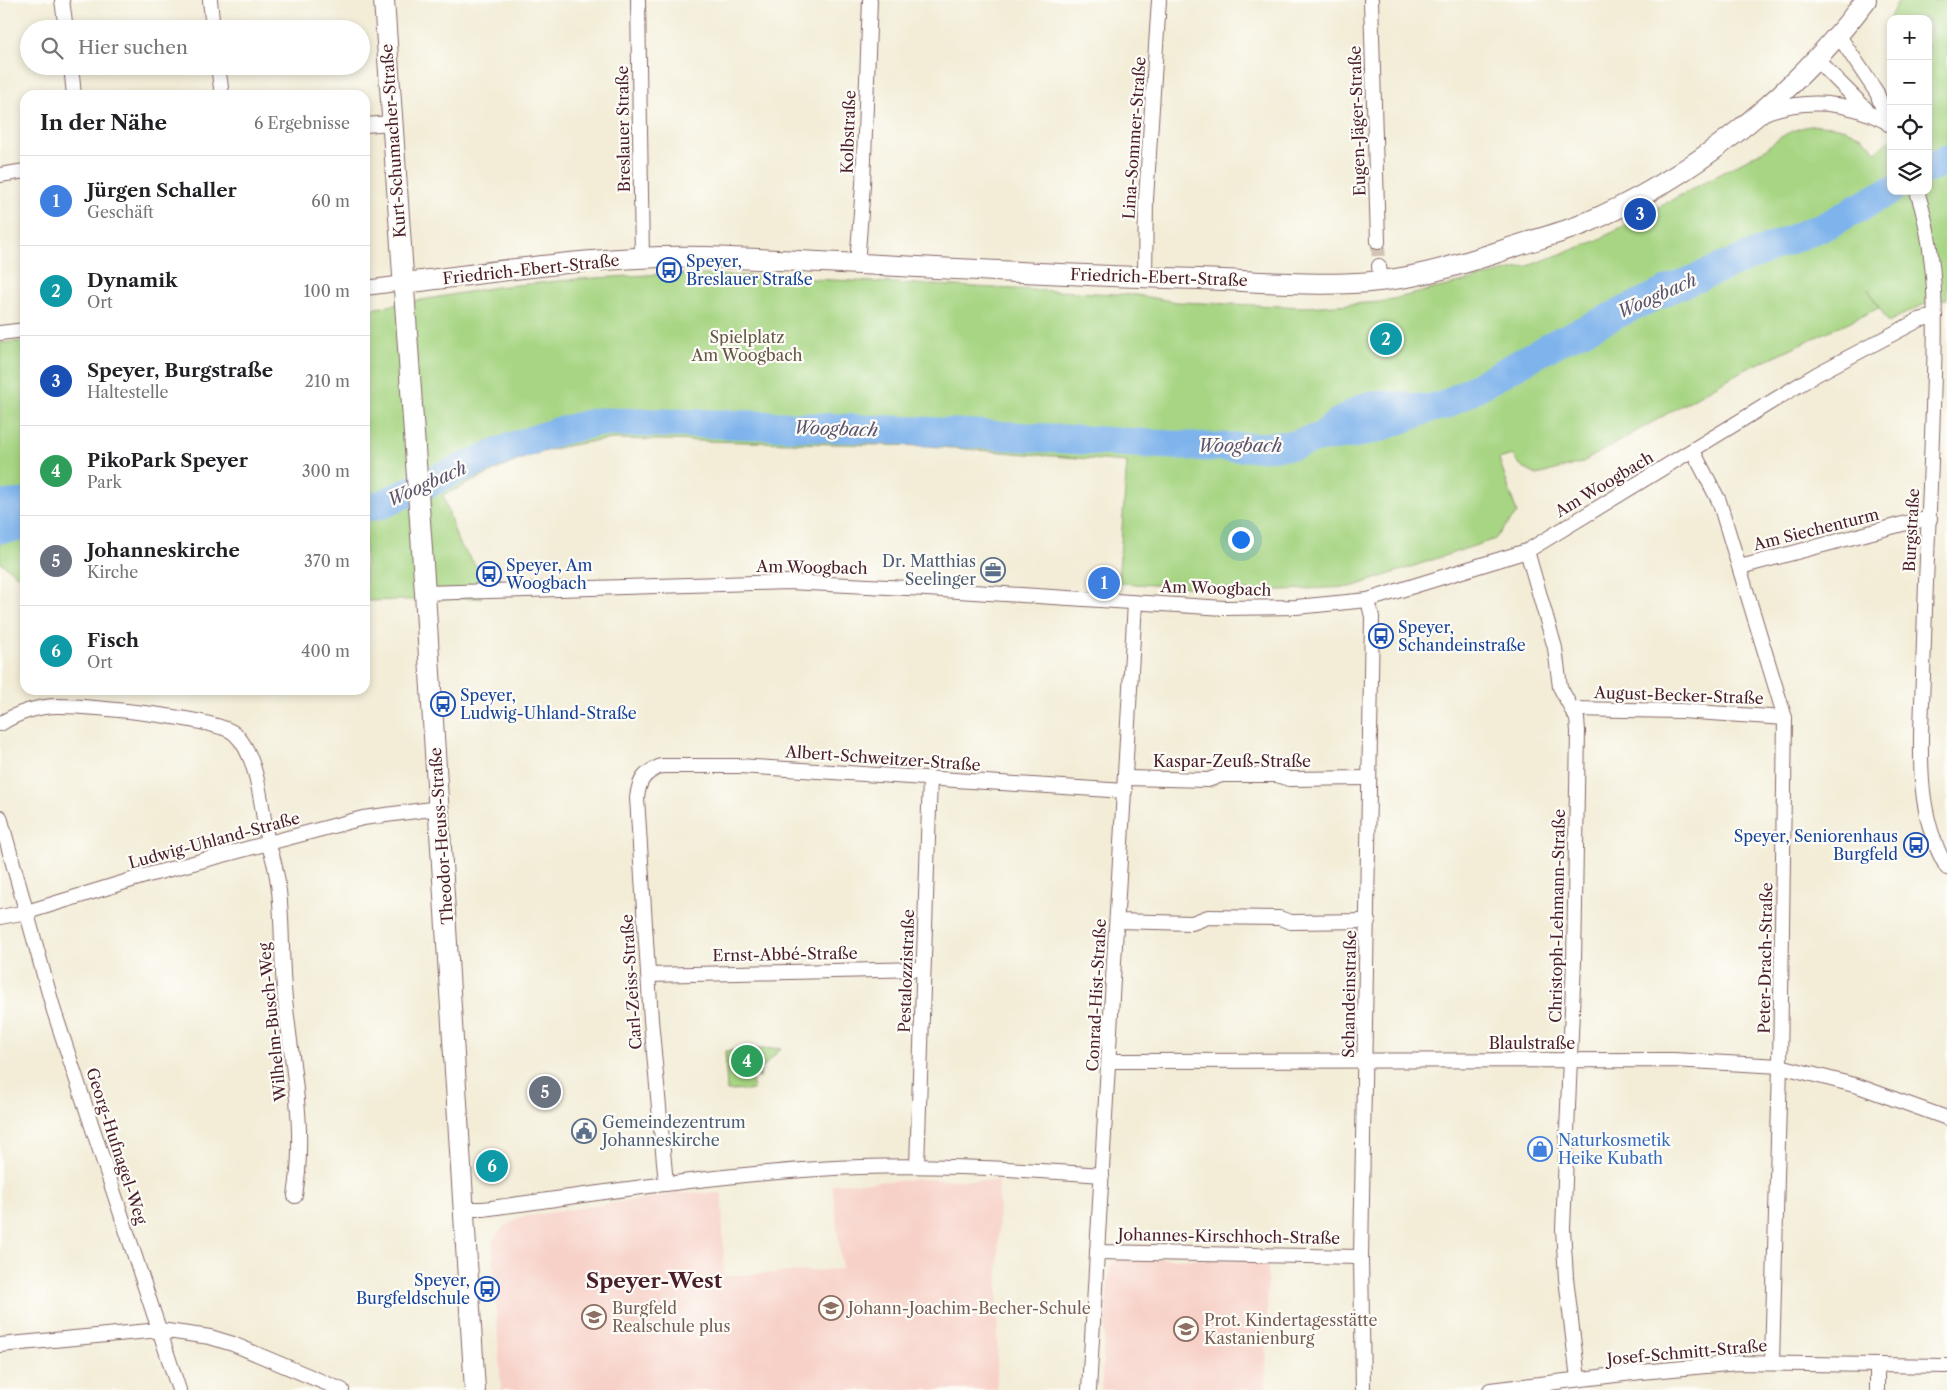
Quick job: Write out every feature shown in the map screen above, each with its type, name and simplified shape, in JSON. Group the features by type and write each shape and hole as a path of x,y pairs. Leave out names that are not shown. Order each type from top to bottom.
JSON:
{"main road":[{"name":"Kurt-Schumacher-Straße","path":"384,0 404,283"},
{"name":"Friedrich-Ebert-Straße","path":"404,283 587,260 642,258 705,257 1144,278 1334,283 1380,274 1456,266 1581,224 1685,170 1751,118 1839,36 1866,0"},
{"name":"Theodor-Heuss-Straße","path":"404,283 475,1390"}],"street":[{"path":"62,0 65,20"},
{"path":"210,0 213,20"},
{"name":"Breslauer Straße","path":"638,0 642,258"},
{"name":"Kolbstraße","path":"857,265 863,185 870,0"},
{"name":"Lina-Sommer-Straße","path":"1144,278 1146,199 1159,0"},
{"name":"Eugen-Jäger-Straße","path":"1371,0 1378,242"},
{"path":"1839,36 1877,94 1887,121"},
{"path":"1815,58 1869,112 1887,125"},
{"path":"72,75 73,90"},
{"path":"219,75 221,90"},
{"path":"1751,118 1766,112 1822,102 1850,106 1869,112"},
{"path":"370,125 392,123"},
{"path":"0,175 20,172"},
{"name":"Burgstraße","path":"1918,195 1932,266 1935,316 1930,519 1924,611 1921,780 1926,816 1940,856 1947,868"},
{"name":"Friedrich-Ebert-Straße","path":"370,287 404,283"},
{"name":"Am Woogbach","path":"425,593 789,582 908,587 1135,603 1255,609 1368,600 1527,551 1817,374 1919,320 1935,316"},
{"path":"0,333 20,331"},
{"name":"Peter-Drach-Straße","path":"1692,451 1719,501 1785,718 1780,1066 1772,1362"},
{"name":"Am Siechenturm","path":"1740,567 1914,521 1930,519"},
{"name":"Christoph-Lehmann-Straße","path":"1527,551 1555,648 1560,687 1577,719 1578,731 1564,1229 1566,1278 1578,1379"},
{"name":"Schandeinstraße","path":"1363,1390 1361,1256 1372,617 1368,600"},
{"name":"Conrad-Hist-Straße","path":"1088,1390 1118,921 1135,603"},
{"name":"Wilhelm-Busch-Weg","path":"0,724 30,710 60,706 188,719 223,726 234,732 244,743 251,758 268,844 273,857 280,908 284,989 300,1125 300,1164 295,1196"},
{"name":"August-Becker-Straße","path":"1571,709 1681,711 1785,718"},
{"name":"Albert-Schweitzer-Straße","path":"642,778 650,771 662,766 685,765 738,766 930,778 1126,784"},
{"name":"Kaspar-Zeuß-Straße","path":"1126,784 1208,780 1222,775 1277,775 1289,779 1368,778"},
{"name":"Carl-Zeiss-Straße","path":"642,778 637,798 648,975 666,1184"},
{"name":"Pestalozzistraße","path":"917,1166 930,778"},
{"name":"Ludwig-Uhland-Straße","path":"0,917 27,912 148,875 363,818 439,808"},
{"name":"Georg-Hufnagel-Weg","path":"0,817 54,1011 179,1390"},
{"path":"1118,921 1192,923 1208,917 1279,918 1291,922 1368,922"},
{"name":"Ernst-Abbé-Straße","path":"648,975 923,969"},
{"name":"Blaulstraße","path":"1109,1061 1674,1060 1780,1066 1858,1086 1947,1118"},
{"path":"464,1210 666,1184 819,1168 985,1167 1102,1175"},
{"name":"Johannes-Kirschhoch-Straße","path":"1097,1252 1361,1256"},
{"path":"0,1345 160,1330 210,1337 233,1344 342,1390"},
{"name":"Josef-Schmitt-Straße","path":"1490,1390 1738,1363 1947,1366"},
{"path":"1877,1365 1877,1390"}],"shaded area":[{"name":"Johann-Joachim-Becher-Schule","path":"929,1179 999,1181 997,1390 501,1390 492,1241 504,1226 521,1217 681,1193 722,1193 724,1276 842,1269 832,1184"},
{"name":"Prot. Kindertagesstätte Kastanienburg","path":"1116,1258 1268,1260 1266,1390 1101,1390 1109,1269"}],"green space":[{"name":"Spielplatz Am Woogbach","path":"1899,0 1947,0 1947,299 1925,304 1888,322 1868,289 1879,308 1740,372 1581,463 1537,475 1523,468 1512,455 1499,459 1517,513 1495,539 1351,587 1257,591 1118,583 1127,462 928,446 615,439 576,444 538,453 443,495 458,542 480,571 481,598 370,601 370,309 496,287 578,279 665,274 753,276 1136,295 1177,302 1306,307 1381,302 1528,266 1596,241 1764,150 1786,134 1810,126 1835,126 1847,130 1858,135 1876,152 1887,142 1887,195 1932,195 1932,15 1891,15"},
{"path":"1887,28 1887,61 1885,46"},
{"path":"20,341 20,577 0,562 0,343"},
{"path":"781,1048 760,1071 760,1077 752,1077 753,1090 727,1091 725,1051"}],"sand":[{"path":"20,527 20,538 0,539 0,529"}],"waterway":[{"name":"Woogbach","path":"1932,167 1947,159"},
{"name":"Woogbach","path":"370,506 381,505 511,447 556,432 597,422 727,424 921,431 1208,447 1294,445 1321,437 1339,422 1365,407 1382,405 1427,409 1445,405 1558,342 1677,286 1831,223 1887,192"},
{"name":"Woogbach","path":"1321,437 1360,432 1422,411"},
{"name":"Woogbach","path":"0,505 20,503"},
{"name":"Woogbach","path":"0,529 20,527"}],"tunnel":[{"path":"1378,242 1379,266"}],"place":[{"name":"Speyer, Burgstraße","path":"1640,214"},
{"name":"Speyer, Breslauer Straße","path":"669,270"},
{"name":"Dynamik","path":"1386,339"},
{"name":"Dr. Matthias Seelinger","path":"993,570"},
{"name":"Speyer, Am Woogbach","path":"489,574"},
{"name":"Jürgen Schaller","path":"1104,583"},
{"name":"Speyer, Schandeinstraße","path":"1381,636"},
{"name":"Speyer, Ludwig-Uhland-Straße","path":"443,704"},
{"name":"Speyer, Seniorenhaus Burgfeld","path":"1916,845"},
{"name":"PikoPark Speyer","path":"747,1061"},
{"name":"Johanneskirche","path":"545,1092"},
{"name":"Gemeindezentrum Johanneskirche","path":"584,1131"},
{"name":"Naturkosmetik Heike Kubath","path":"1540,1149"},
{"name":"Fisch","path":"492,1166"},
{"name":"Speyer, Burgfeldschule","path":"487,1289"},
{"name":"Johann-Joachim-Becher-Schule","path":"831,1308"},
{"name":"Burgfeld Realschule plus","path":"594,1317"},
{"name":"Prot. Kindertagesstätte Kastanienburg","path":"1186,1329"}],"district":[{"name":"Speyer-West","path":"654,1281"}]}
